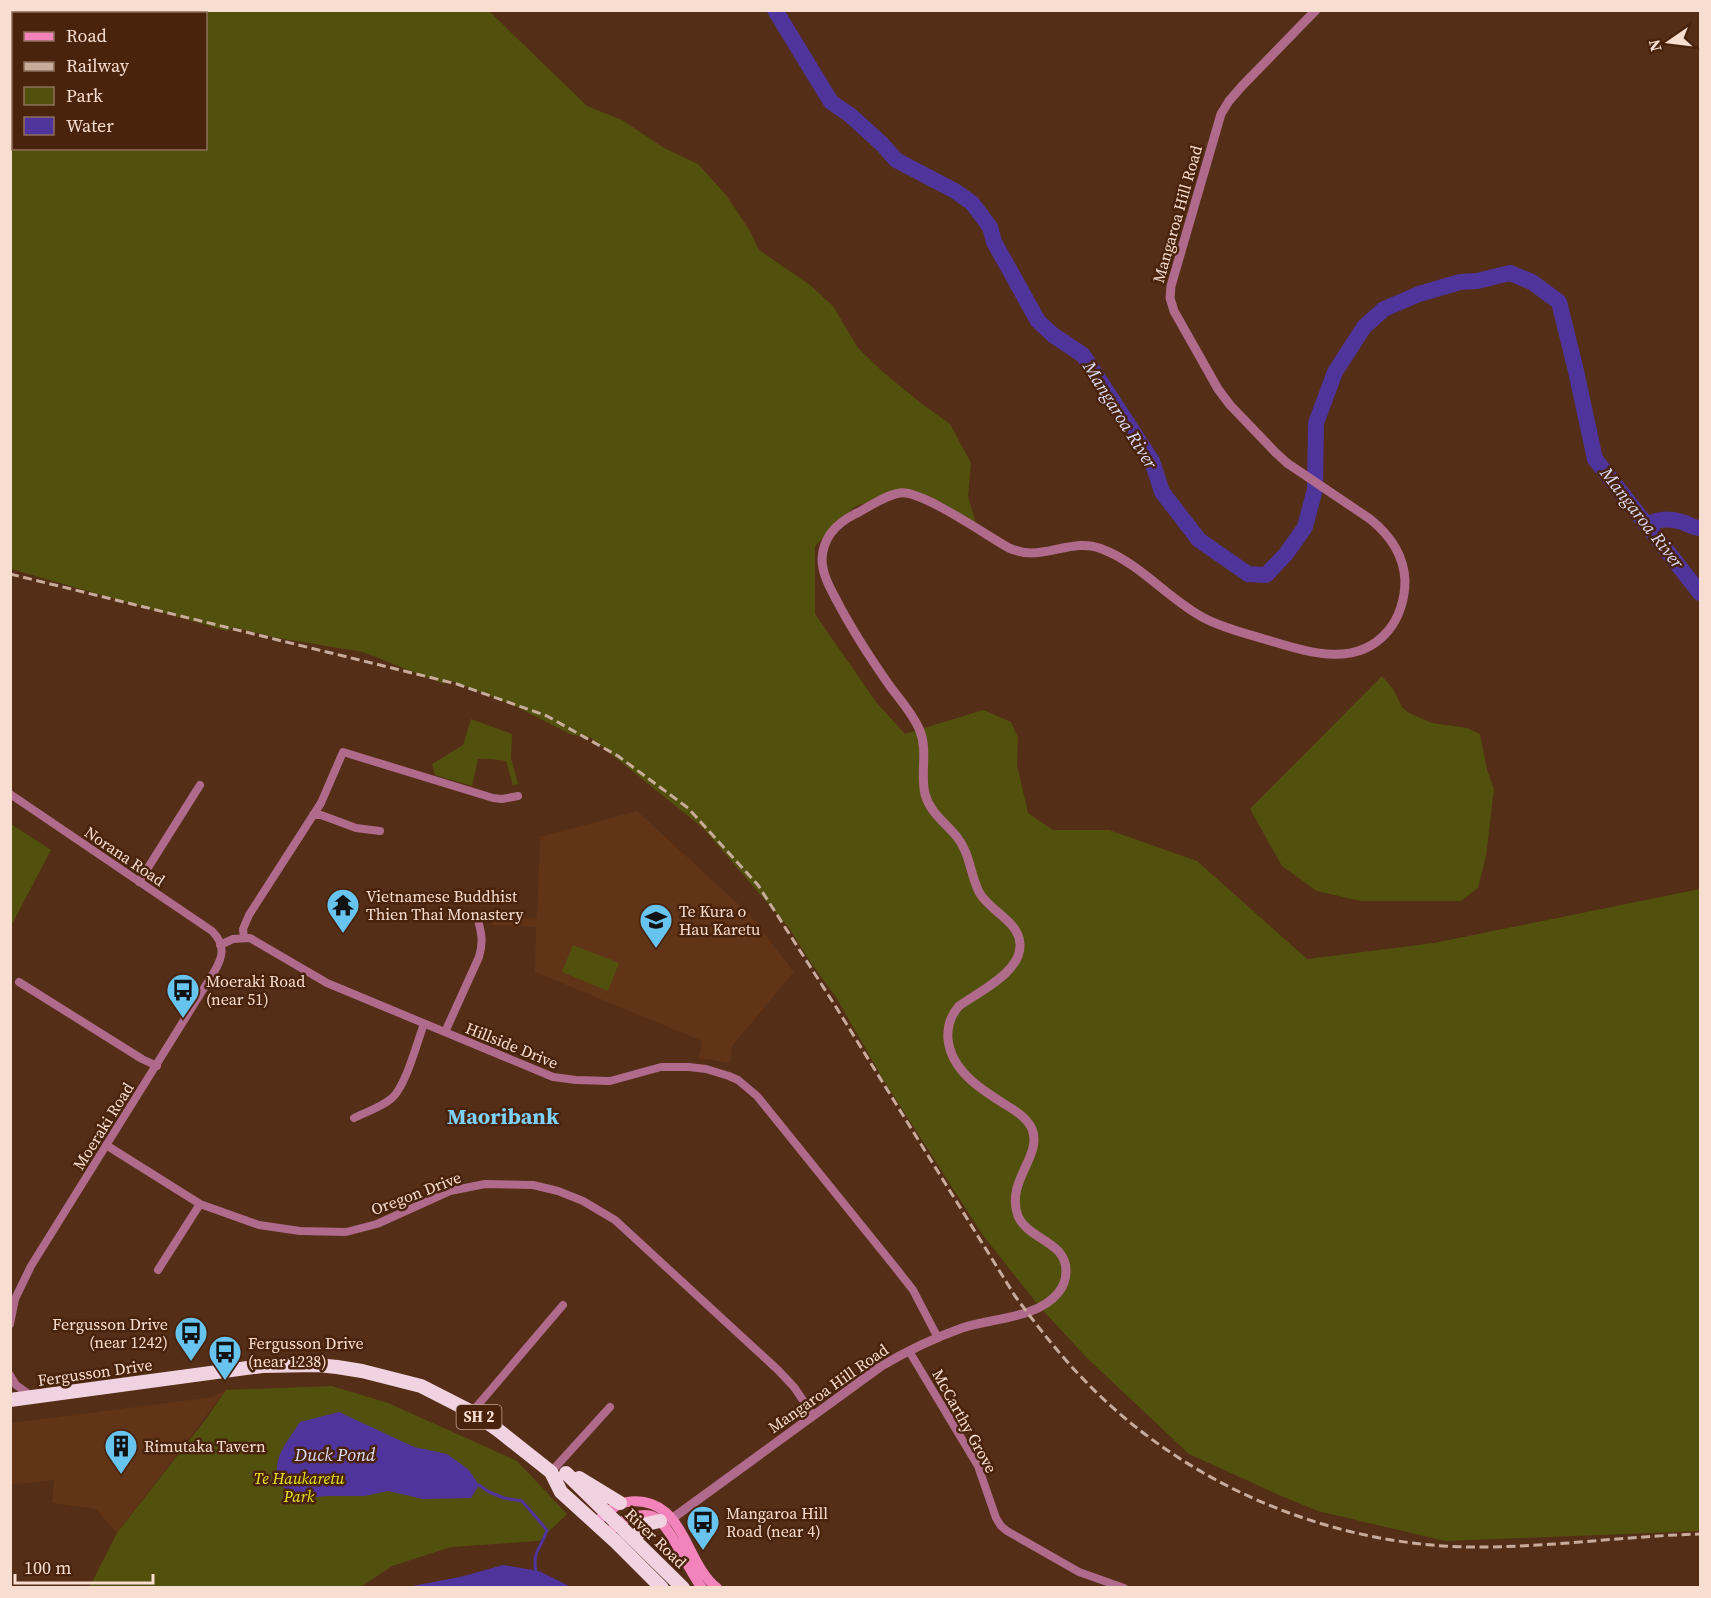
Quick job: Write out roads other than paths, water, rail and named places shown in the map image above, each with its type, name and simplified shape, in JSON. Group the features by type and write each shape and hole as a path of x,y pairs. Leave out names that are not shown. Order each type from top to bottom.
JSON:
{"highway":[{"name":"Fergusson Drive","path":"10,1400 262,1366 337,1366 362,1371 421,1386 472,1412 551,1472 561,1492 595,1523 613,1529"},
{"path":"551,1472 566,1473 585,1481 620,1503"},
{"name":"SH 2","path":"566,1473 607,1512"},
{"name":"River Road","path":"607,1512 613,1529 662,1587"},
{"path":"634,1539 646,1524 665,1521"},
{"name":"River Road","path":"613,1529 634,1539 683,1587"}],"main road":[{"path":"595,1523 620,1503 639,1501 661,1508 688,1569 702,1587"},
{"path":"613,1529 624,1520 644,1515 665,1521 709,1580 717,1587"}],"street":[{"name":"Mangaroa Hill Road","path":"665,1521 880,1367 909,1351 972,1325 1017,1316 1038,1307 1054,1297 1065,1279 1066,1268 1059,1251 1028,1230 1023,1224 1016,1205 1015,1192 1018,1180 1033,1147 1032,1128 1025,1118 970,1080 954,1058 949,1045 948,1031 955,1011 971,997 1004,975 1018,959 1021,945 1017,932 985,901 978,889 962,844 931,809 925,794 923,745 920,731 858,639 834,594 823,568 823,554 826,541 835,528 847,518 897,494 910,493 924,498 1008,548 1021,552 1034,553 1082,544 1096,546 1127,562 1192,611 1217,625 1297,649 1325,655 1345,655 1370,647 1392,626 1401,605 1405,586 1401,558 1387,534 1370,519 1300,473 1275,452 1230,405 1181,325 1170,298 1171,286 1221,114 1229,101 1316,10"},
{"path":"220,945 233,939 244,938 243,929 249,915 321,803 343,752 493,798 518,796"},
{"path":"139,882 200,785"},
{"name":"Norana Road","path":"10,794 212,932 216,935 220,945"},
{"path":"313,815 356,828 380,831"},
{"path":"446,1032 483,944 477,916"},
{"name":"Hillside Drive","path":"244,938 258,941 327,983 539,1072 564,1079 610,1081 661,1067 680,1066 706,1069 738,1080 757,1096 913,1290 938,1338"},
{"name":"Moeraki Road","path":"10,1324 15,1299 31,1266 219,963 222,956 220,945"},
{"path":"19,982 142,1059 157,1066"},
{"path":"354,1118 394,1096 405,1076 424,1024"},
{"name":"Oregon Drive","path":"106,1145 200,1204 259,1225 300,1231 346,1232 377,1224 450,1191 479,1185 508,1183 533,1185 558,1191 583,1201 615,1220 778,1370 794,1387 813,1415"},
{"path":"158,1270 200,1204"},
{"path":"472,1412 563,1305"},
{"name":"McCarthy Grove","path":"909,1351 978,1466 996,1518 1001,1526 1079,1572 1124,1587"},
{"path":"10,1375 16,1385 33,1397"},
{"path":"551,1472 610,1407"}],"water":[{"name":"Duck Pond","path":"339,1412 414,1447 447,1454 468,1469 479,1485 471,1498 423,1499 388,1491 364,1496 307,1498 294,1496 278,1483 277,1465 282,1451 300,1422"},
{"path":"503,1565 539,1571 571,1587 407,1587 460,1577"}],"waterway":[{"name":"Mangaroa River","path":"775,10 831,102 850,115 896,160 955,191 972,203 990,227 994,242 1038,321 1053,335 1083,355 1152,461 1162,492 1199,540 1248,574 1266,575 1286,554 1305,527 1315,489 1316,423 1335,372 1364,327 1384,309 1419,294 1460,282 1477,281 1510,273 1532,282 1559,302 1595,459 1700,593"},
{"path":"1647,525 1659,520 1668,520 1700,528"},
{"path":"479,1485 504,1498 522,1501 547,1530 536,1554 536,1573"}],"railway":[{"path":"10,574 457,684 547,716 618,756 688,808 758,885 1015,1296 1044,1334 1086,1382 1136,1427 1177,1457 1222,1483 1268,1505 1317,1522 1367,1535 1418,1544 1499,1547 1700,1534"}],"place":[{"name":"Vietnamese Buddhist Thien Thai Monastery","path":"343,934"},
{"name":"Te Kura o Hau Karetu","path":"656,949"},
{"name":"Moeraki Road (near 51)","path":"183,1019"},
{"name":"Fergusson Drive (near 1242)","path":"191,1362"},
{"name":"Fergusson Drive (near 1238)","path":"225,1381"},
{"name":"Rimutaka Tavern","path":"121,1475"},
{"name":"Mangaroa Hill Road (near 4)","path":"703,1551"}],"district":[{"name":"Maoribank","path":"503,1116"}],"park label":[{"name":"Te Haukaretu Park","path":"299,1487"}]}
